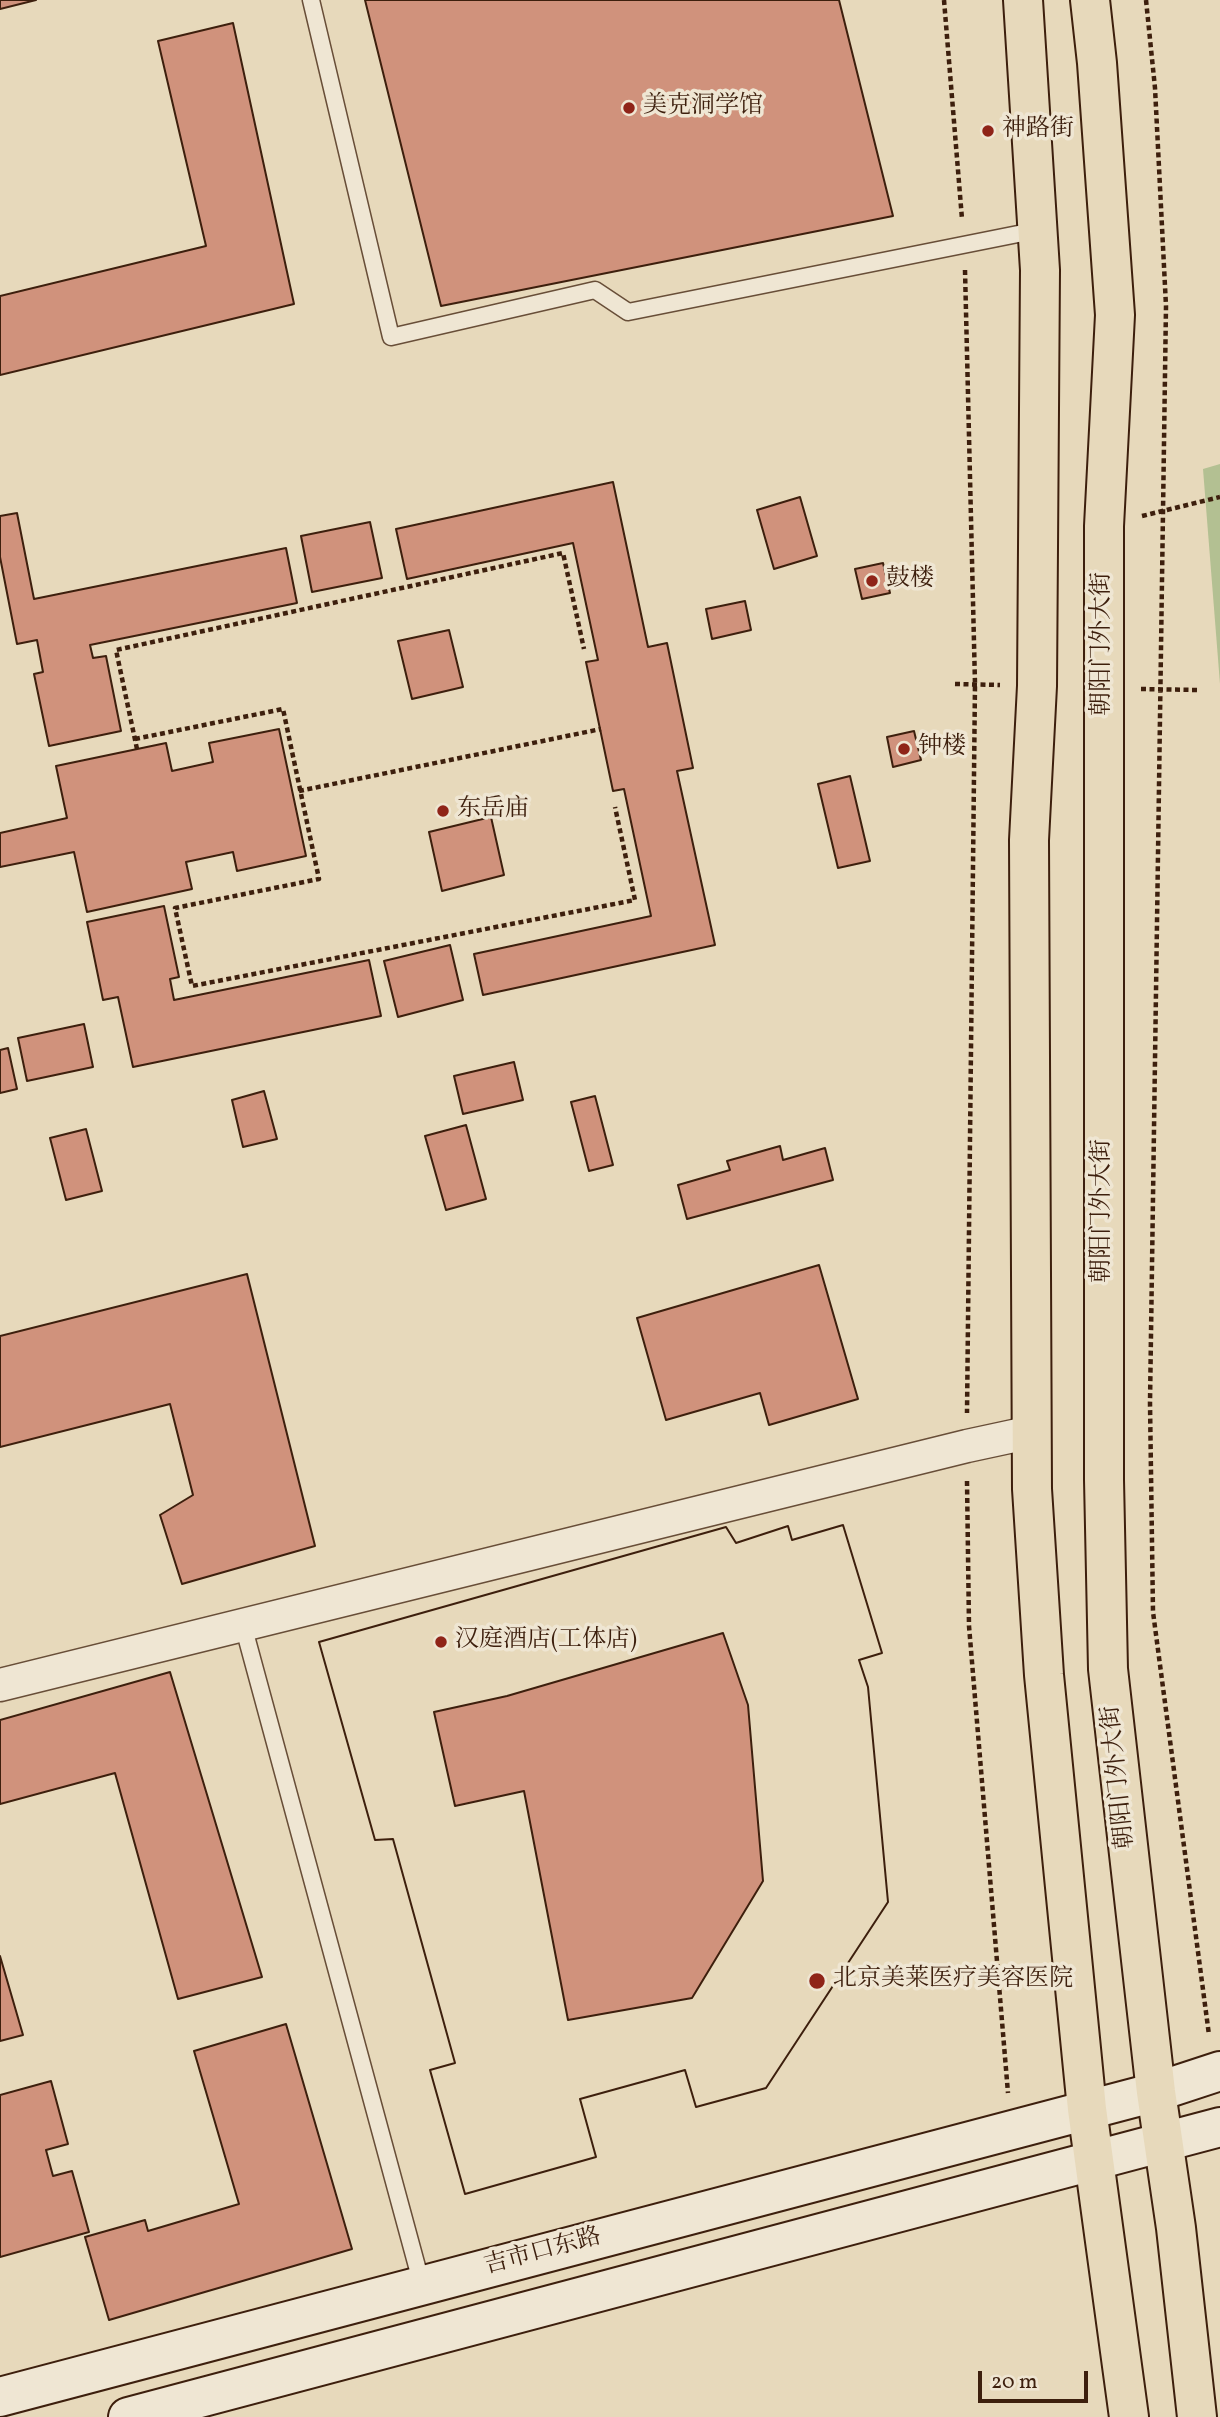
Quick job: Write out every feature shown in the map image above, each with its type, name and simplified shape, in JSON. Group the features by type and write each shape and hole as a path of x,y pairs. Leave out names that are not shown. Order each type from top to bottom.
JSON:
{"highway":[{"path":"1023,0 1040,284 1037,686 1029,840 1031,1489 1044,1675 1092,2161 1129,2417"},
{"name":"朝阳门外大街","path":"1090,0 1115,315 1104,526 1104,1480 1108,1669 1156,2092 1197,2417"}],"main road":[{"name":"吉市口东路","path":"0,2397 1156,2092 1217,2072"},
{"path":"128,2417 1220,2127"}],"street":[{"path":"0,1685 1032,1432"}],"lane":[{"path":"311,0 391,337 595,290 628,312 1038,230"},
{"path":"243,1625 422,2286"}],"path":[{"path":"944,0 964,243 975,684 967,1446 969,1626 1011,2129"},
{"path":"1146,0 1155,88 1166,306 1150,1403 1153,1612 1217,2072"},
{"path":"1104,526 1220,497"},
{"path":"136,749 116,650 563,553 584,649"},
{"path":"135,739 283,709 319,879 175,908 192,986 635,900 615,807"},
{"path":"299,790 601,729"}],"green space":[{"path":"1220,464 1220,684 1203,469"}],"building":[{"path":"0,0 36,0 0,9"},
{"name":"美克洞学馆","path":"365,0 839,0 893,216 441,306"},
{"path":"233,23 294,304 0,375 0,296 206,246 158,41"},
{"path":"613,482 648,647 667,643 693,768 677,771 715,945 483,995 474,954 651,916 624,789 613,791 586,662 598,660 573,543 407,579 396,529"},
{"path":"800,497 817,556 774,569 757,510"},
{"path":"17,513 34,599 286,548 297,603 90,645 93,658 106,656 121,731 49,746 34,674 43,672 37,640 17,644 0,557 0,516"},
{"path":"370,522 382,578 312,592 301,536"},
{"name":"鼓楼","path":"883,563 890,593 862,599 855,569"},
{"path":"745,601 751,630 712,639 706,609"},
{"path":"449,630 463,687 412,699 398,641"},
{"path":"279,729 306,856 237,871 233,852 186,862 192,889 87,912 74,852 0,867 0,833 67,818 56,766 166,743 172,771 213,762 209,743"},
{"name":"钟楼","path":"914,731 921,760 893,767 887,737"},
{"path":"850,776 870,861 838,868 818,784"},
{"path":"491,817 504,875 442,891 429,832"},
{"path":"164,906 179,977 170,979 174,1000 369,960 381,1016 133,1067 118,997 103,1000 87,922"},
{"path":"450,945 463,1000 398,1017 384,961"},
{"path":"84,1024 93,1067 27,1081 18,1038"},
{"path":"8,1048 17,1089 0,1093 0,1050"},
{"path":"514,1062 523,1100 463,1114 454,1076"},
{"path":"264,1091 277,1139 243,1147 232,1100"},
{"path":"595,1096 613,1165 589,1171 571,1102"},
{"path":"466,1125 486,1199 446,1210 425,1136"},
{"path":"86,1129 102,1191 66,1200 50,1138"},
{"path":"780,1146 783,1160 825,1148 833,1180 687,1219 678,1185 730,1170 727,1161"},
{"path":"819,1265 858,1399 769,1425 760,1393 666,1420 637,1318"},
{"path":"247,1274 315,1546 182,1584 160,1515 193,1495 170,1404 0,1447 0,1336"},
{"path":"843,1525 882,1653 859,1660 868,1687 888,1902 766,2088 696,2107 685,2070 580,2099 596,2157 465,2194 430,2070 455,2063 393,1839 375,1840 319,1642 726,1527 736,1543 788,1526 792,1540","holes":["723,1633 748,1705 763,1881 692,1998 568,2020 524,1791 455,1806 434,1712 507,1696"]},
{"path":"843,1525 882,1653 859,1660 868,1687 888,1902 766,2088 696,2107 685,2070 580,2099 596,2157 465,2194 430,2070 455,2063 393,1839 375,1840 319,1642 726,1527 736,1543 788,1526 792,1540"},
{"path":"170,1672 262,1977 178,1999 115,1773 0,1804 0,1720"},
{"path":"0,1956 23,2035 0,2041"},
{"path":"286,2024 352,2249 109,2320 85,2237 145,2220 148,2231 239,2204 194,2051"},
{"path":"51,2081 68,2144 46,2150 53,2176 72,2171 89,2232 0,2257 0,2095"}],"place":[{"name":"美克洞学馆","path":"629,108"},
{"name":"神路街","path":"988,131"},
{"name":"鼓楼","path":"872,581"},
{"name":"钟楼","path":"904,749"},
{"name":"东岳庙","path":"443,811"},
{"name":"汉庭酒店(工体店)","path":"441,1642"},
{"name":"北京美莱医疗美容医院","path":"817,1981"}]}
